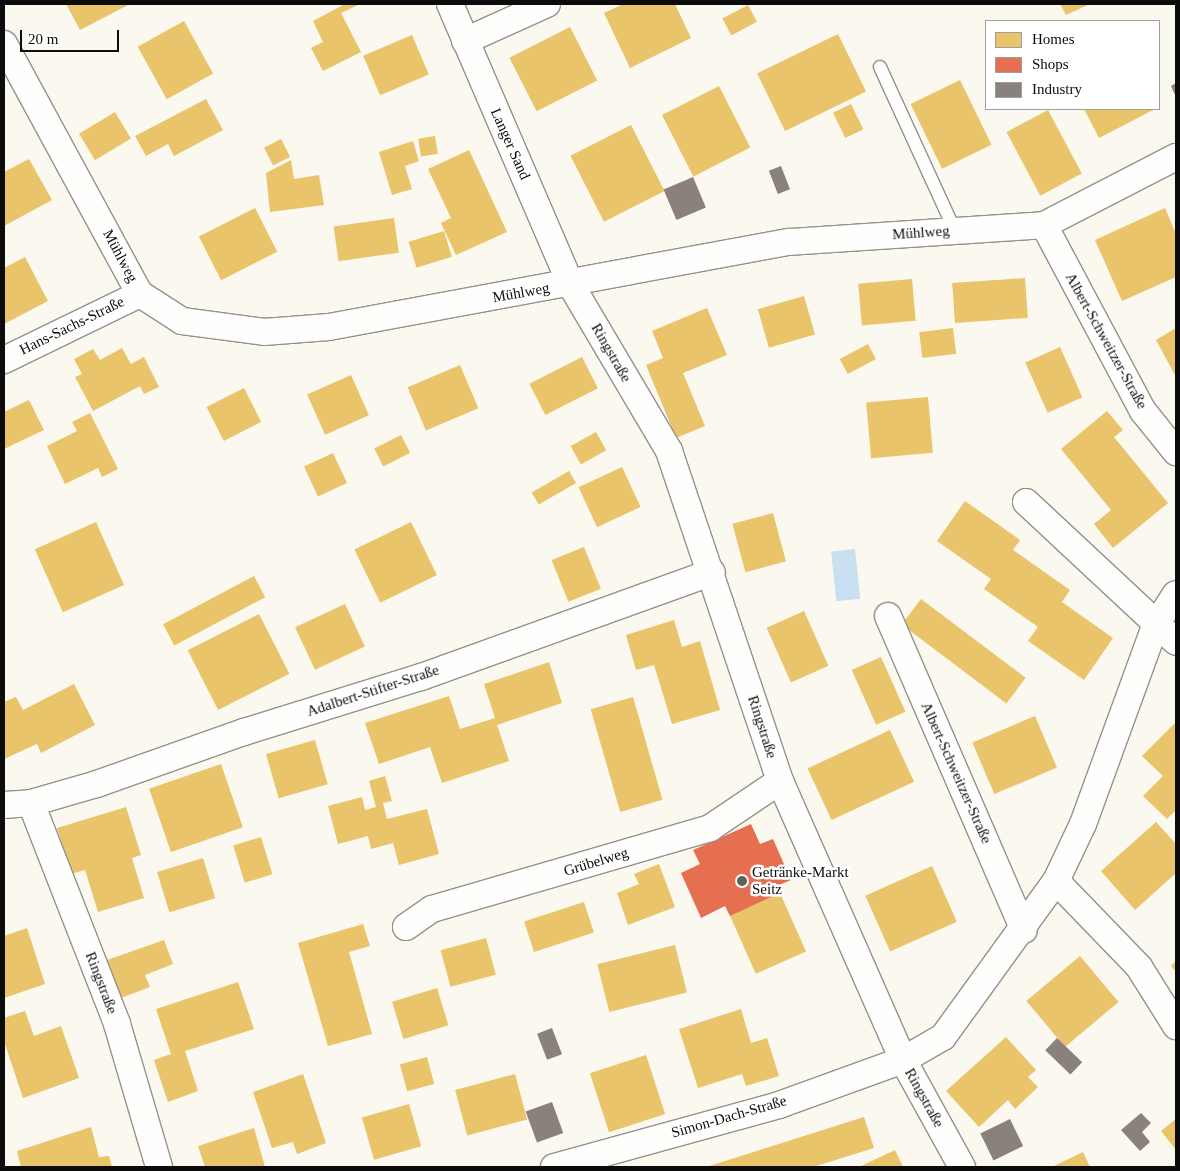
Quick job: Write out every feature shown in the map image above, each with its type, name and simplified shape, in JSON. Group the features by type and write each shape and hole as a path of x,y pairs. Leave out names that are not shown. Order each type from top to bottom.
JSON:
{"street":[{"name":"Langer Sand","path":"450,4 571,285"},
{"path":"465,41 547,4"},
{"name":"Mühlweg","path":"4,44 140,294 182,321 264,332 330,327 571,285 789,242 1044,225 1176,157"},
{"name":"Albert-Schweitzer-Straße","path":"1044,225 1143,411 1176,452"},
{"name":"Ringstraße","path":"571,285 669,451 712,572 780,781 902,1060 962,1167"},
{"name":"Hans-Sachs-Straße","path":"4,360 140,294"},
{"path":"1026,502 1155,626 1176,642"},
{"name":"Adalbert-Stifter-Straße","path":"4,805 31,803 421,677 712,572"},
{"path":"902,1060 943,1037 1024,930 1056,881 1083,824 1155,626 1176,594"},
{"name":"Albert-Schweitzer-Straße","path":"888,616 1024,930"},
{"name":"Grübelweg","path":"406,927 432,909 710,828 780,781"},
{"name":"Ringstraße","path":"31,803 117,1024 159,1167"},
{"path":"1056,881 1138,967 1176,1026"},
{"name":"Simon-Dach-Straße","path":"554,1167 779,1105 902,1060"}],"lane":[{"path":"880,67 955,231"}],"water":[{"path":"855,549 860,599 836,601 831,552"}],"building: Homes":[{"path":"66,4 130,4 80,30"},
{"path":"345,4 360,4 341,13 361,52 323,71 311,48 323,42 313,21"},
{"path":"623,4 675,4 691,38 630,68 604,13"},
{"path":"1060,4 1090,4 1066,15"},
{"path":"748,5 757,22 731,35 722,19"},
{"path":"184,21 213,73 167,99 138,47"},
{"path":"570,27 597,80 537,111 509,58"},
{"path":"838,34 866,92 785,131 757,73"},
{"path":"412,35 429,75 380,95 363,56"},
{"path":"960,80 992,145 942,169 911,104"},
{"path":"719,86 750,147 693,177 662,115"},
{"path":"206,99 223,130 174,156 168,144 146,156 135,136"},
{"path":"851,104 863,129 845,138 833,113"},
{"path":"1048,110 1082,174 1040,196 1007,132"},
{"path":"1085,110 1153,110 1099,138"},
{"path":"115,112 131,139 95,160 79,134"},
{"path":"631,125 665,191 604,222 570,156"},
{"path":"435,136 438,154 421,156 418,139"},
{"path":"281,139 290,157 273,165 264,148"},
{"path":"413,141 419,161 405,166 412,189 392,195 379,152"},
{"path":"469,150 507,232 456,255 441,223 451,218 428,169"},
{"path":"29,159 52,200 4,226 4,172"},
{"path":"291,160 294,179 319,175 324,205 270,212 266,173"},
{"path":"255,208 277,252 221,280 199,237"},
{"path":"1165,208 1176,234 1176,277 1122,301 1095,240"},
{"path":"394,218 399,253 338,261 334,226"},
{"path":"444,231 452,257 417,268 409,242"},
{"path":"25,257 48,301 4,324 4,268"},
{"path":"1025,278 1028,318 955,323 952,283"},
{"path":"912,279 916,321 862,326 858,284"},
{"path":"804,296 815,334 769,348 758,309"},
{"path":"707,308 727,355 683,373 705,426 676,438 646,365 663,358 652,331"},
{"path":"953,328 956,354 922,358 919,332"},
{"path":"1176,328 1176,377 1156,340"},
{"path":"868,344 876,359 848,374 840,359"},
{"path":"1060,347 1082,397 1048,413 1025,362"},
{"path":"122,348 131,364 144,357 159,387 144,394 140,386 93,411 75,377 82,374 74,359 93,349 100,360"},
{"path":"582,357 598,388 545,415 529,384"},
{"path":"460,365 478,408 426,431 408,387"},
{"path":"351,375 369,415 325,435 307,395"},
{"path":"244,388 261,422 224,441 207,407"},
{"path":"928,397 933,453 871,458 866,402"},
{"path":"29,400 44,430 4,449 4,412"},
{"path":"1107,411 1123,430 1114,437 1168,503 1113,548 1094,524 1111,510 1061,449"},
{"path":"90,413 118,469 102,477 98,468 65,484 47,446 77,431 72,422"},
{"path":"596,432 606,450 581,464 571,446"},
{"path":"401,435 410,453 383,466 374,449"},
{"path":"333,453 347,483 318,496 304,467"},
{"path":"622,467 641,507 597,527 578,487"},
{"path":"569,471 576,483 539,505 532,492"},
{"path":"965,501 1020,540 1013,550 1070,590 1062,602 1113,638 1084,680 1028,641 1038,627 984,589 991,579 937,541"},
{"path":"773,513 786,561 745,572 732,524"},
{"path":"96,522 124,585 63,612 35,549"},
{"path":"411,522 437,575 380,603 354,550"},
{"path":"584,547 601,589 568,602 552,560"},
{"path":"254,576 265,597 174,646 163,624"},
{"path":"921,599 1026,678 1006,703 902,625"},
{"path":"345,604 365,647 315,670 295,627"},
{"path":"804,611 828,666 791,682 767,628"},
{"path":"259,614 289,674 218,710 188,650"},
{"path":"674,620 682,647 700,641 720,710 672,724 654,665 636,670 626,635"},
{"path":"881,657 905,712 876,725 852,670"},
{"path":"549,662 562,703 497,725 509,761 442,783 430,747 379,764 365,723 449,696 460,729 495,718 484,684"},
{"path":"74,684 95,725 41,753 37,744 4,759 4,702 16,697 23,710"},
{"path":"633,697 662,800 620,812 591,709"},
{"path":"1035,716 1057,768 994,794 972,743"},
{"path":"1176,722 1176,810 1167,819 1143,796 1163,776 1142,756"},
{"path":"890,730 914,782 832,820 808,768"},
{"path":"315,740 328,784 279,798 266,754"},
{"path":"221,764 243,827 171,852 149,789"},
{"path":"385,776 392,801 383,803 387,819 427,809 439,854 399,865 393,843 371,849 368,836 338,844 328,806 362,797 365,810 376,807 369,781"},
{"path":"126,807 141,855 132,858 144,898 98,912 85,870 71,874 57,828"},
{"path":"1156,822 1176,844 1176,873 1135,910 1101,871"},
{"path":"261,837 272,874 245,883 233,845"},
{"path":"203,858 215,898 169,912 157,872"},
{"path":"659,864 675,907 628,925 617,893 639,884 634,874"},
{"path":"932,866 957,922 890,951 865,896"},
{"path":"780,893 806,951 756,974 730,915"},
{"path":"584,902 594,932 534,952 524,921"},
{"path":"363,924 370,946 349,952 372,1034 328,1046 298,943"},
{"path":"27,928 45,984 4,998 4,936"},
{"path":"486,938 496,975 450,987 441,950"},
{"path":"164,940 173,964 145,975 150,987 121,998 107,960"},
{"path":"675,945 687,993 609,1012 597,964"},
{"path":"1080,956 1119,1002 1065,1047 1026,1001"},
{"path":"1176,961 1176,972 1171,966"},
{"path":"238,982 254,1029 185,1051 198,1091 168,1102 154,1060 171,1054 156,1009"},
{"path":"437,988 448,1025 403,1039 392,1002"},
{"path":"741,1009 751,1043 767,1038 779,1076 746,1086 742,1074 698,1088 679,1029"},
{"path":"25,1011 34,1036 61,1026 79,1078 23,1098 4,1041 4,1018"},
{"path":"1006,1037 1036,1070 1028,1077 1038,1087 1015,1109 1008,1100 979,1127 946,1091"},
{"path":"646,1055 665,1114 609,1132 590,1073"},
{"path":"427,1057 434,1084 407,1091 400,1064"},
{"path":"303,1074 326,1143 297,1154 293,1142 272,1148 253,1092"},
{"path":"515,1074 527,1119 467,1135 455,1090"},
{"path":"409,1104 421,1146 374,1160 362,1118"},
{"path":"864,1117 874,1148 813,1167 706,1167"},
{"path":"1176,1119 1176,1150 1161,1131"},
{"path":"91,1127 99,1157 109,1156 112,1167 21,1167 17,1151"},
{"path":"254,1128 265,1167 205,1167 198,1146"},
{"path":"895,1150 903,1167 859,1167"},
{"path":"1083,1152 1090,1167 1052,1167"}],"building: Shops":[{"path":"751,824 760,844 773,839 791,880 777,886 780,893 730,916 725,906 701,918 681,873 700,864 693,850"}],"building: Industry":[{"path":"1176,83 1176,97 1171,86"},
{"path":"781,166 790,189 778,194 769,171"},
{"path":"693,177 706,207 676,220 664,190"},
{"path":"552,1028 562,1054 547,1060 537,1034"},
{"path":"1057,1038 1082,1062 1070,1075 1045,1050"},
{"path":"552,1102 563,1133 537,1143 526,1112"},
{"path":"1141,1113 1151,1123 1142,1132 1150,1142 1140,1151 1121,1130"},
{"path":"1010,1119 1023,1146 993,1160 980,1133"}],"place":[{"name":"Getränke-Markt Seitz","path":"742,881"}]}
